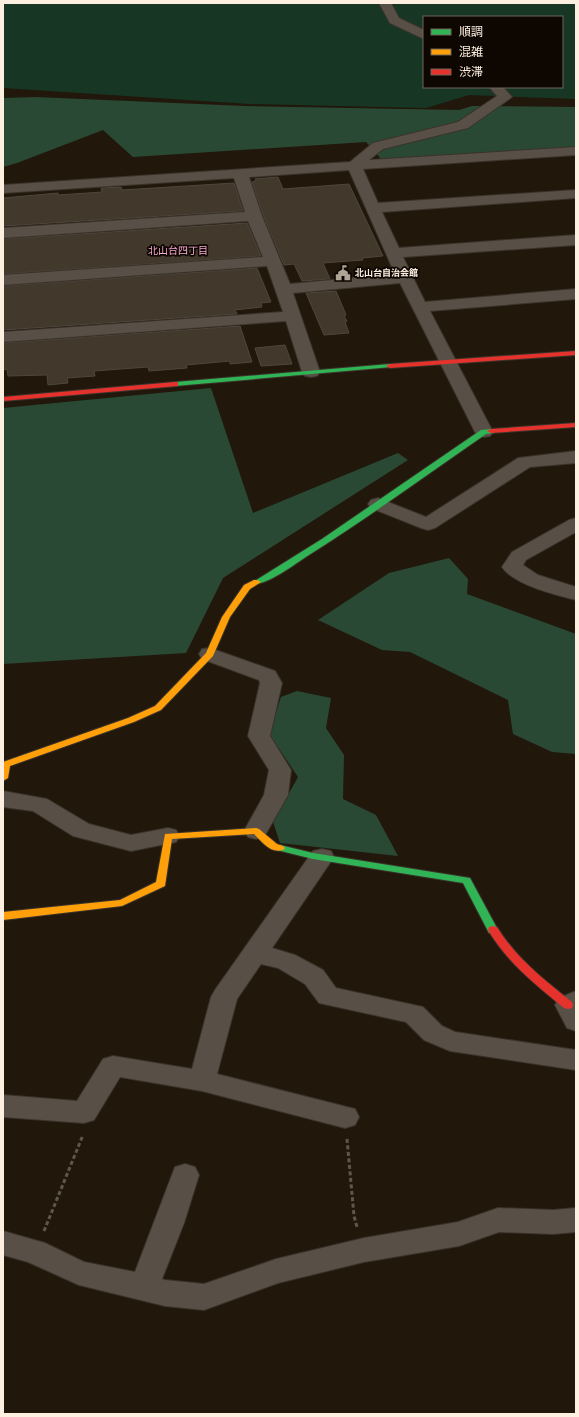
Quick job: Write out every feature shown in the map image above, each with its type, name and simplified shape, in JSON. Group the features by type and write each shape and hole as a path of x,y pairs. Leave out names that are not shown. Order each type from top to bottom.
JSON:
{"street":[{"path":"385,3 394,20 423,34"},
{"path":"354,166 378,146 463,125 505,97 497,88"},
{"path":"3,190 576,151"},
{"path":"354,166 372,208 446,363 484,432"},
{"path":"240,173 254,216 284,288 311,372"},
{"path":"372,208 576,194"},
{"path":"3,233 254,216"},
{"path":"394,253 576,240"},
{"path":"3,280 273,261"},
{"path":"284,288 406,278"},
{"path":"420,307 576,294"},
{"path":"3,337 293,316"},
{"path":"3,399 311,372 576,354"},
{"path":"3,778 6,764 130,720 158,708 210,654 226,617 247,587 271,575 484,432 576,425"},
{"path":"378,504 428,524 525,462 576,457"},
{"path":"576,524 519,556 512,567 531,579 576,594"},
{"path":"210,654 267,676 270,683 259,736 280,770 276,795 256,830"},
{"path":"3,799 39,804 81,830 131,843 168,836 256,830 274,847 322,857 466,880 499,941 535,978 573,1009"},
{"path":"3,916 122,903 161,884 168,836"},
{"path":"202,1081 224,997 322,857"},
{"path":"255,953 286,961 314,976 328,996 414,1014 433,1033 450,1041 576,1060"},
{"path":"3,1106 84,1112 113,1066 202,1081 345,1117"},
{"path":"144,1287 169,1223 184,1175"},
{"path":"3,1242 35,1252 79,1273 165,1293 204,1297 276,1271 364,1250 458,1234 498,1220 553,1222 576,1220"}],"path":[{"path":"35,1252 89,1119 84,1112"},
{"path":"345,1117 354,1216 364,1250"}],"green space":[{"path":"3,3 576,3 576,99 469,95 426,108 250,104 3,88"},
{"path":"35,97 245,106 459,110 472,106 576,107 576,147 381,159 366,142 133,157 103,130 3,167 3,98"},
{"path":"211,388 253,513 398,453 408,460 223,578 186,653 3,664 3,408"},
{"path":"449,558 468,579 467,594 576,634 576,754 552,752 513,734 508,700 410,652 382,650 318,620 389,573"},
{"path":"297,691 331,698 326,728 344,755 343,799 376,815 398,856 280,843 273,822 298,777 269,734 281,697"}],"building":[{"path":"278,177 283,189 349,184 383,256 362,258 363,260 323,263 330,279 302,281 294,264 284,265 263,215 252,182 256,181 255,179"},
{"path":"234,183 243,211 3,226 3,198 58,193 58,195 102,192 101,188 121,187 122,190"},
{"path":"247,223 261,256 3,274 3,239"},
{"path":"257,268 271,302 261,303 262,307 235,310 237,314 3,330 3,286"},
{"path":"336,291 346,315 344,316 347,321 345,322 349,333 324,335 306,293"},
{"path":"240,326 252,362 230,364 230,361 186,365 187,368 149,371 148,367 94,371 95,376 67,378 68,383 48,385 47,375 8,376 7,369 3,370 3,343"},
{"path":"285,345 292,364 261,366 255,348"}],"traffic: fast":[{"path":"175,384 390,366"},
{"path":"257,582 271,575 325,541 484,432 491,431"},
{"path":"280,848 313,856 466,880 493,930"}],"traffic: slow":[{"path":"3,778 6,764 131,720 158,708 210,654 226,617 247,587 257,582"},
{"path":"3,916 122,903 161,884 168,836 256,831 274,847 280,848"}],"traffic: jam":[{"path":"390,366 576,353"},
{"path":"3,399 175,384"},
{"path":"491,431 576,425"},
{"path":"493,930 517,961 568,1005"}],"place":[{"name":"北山台自治会館","path":"343,273"}],"district":[{"name":"北山台四丁目","path":"178,251"}]}
